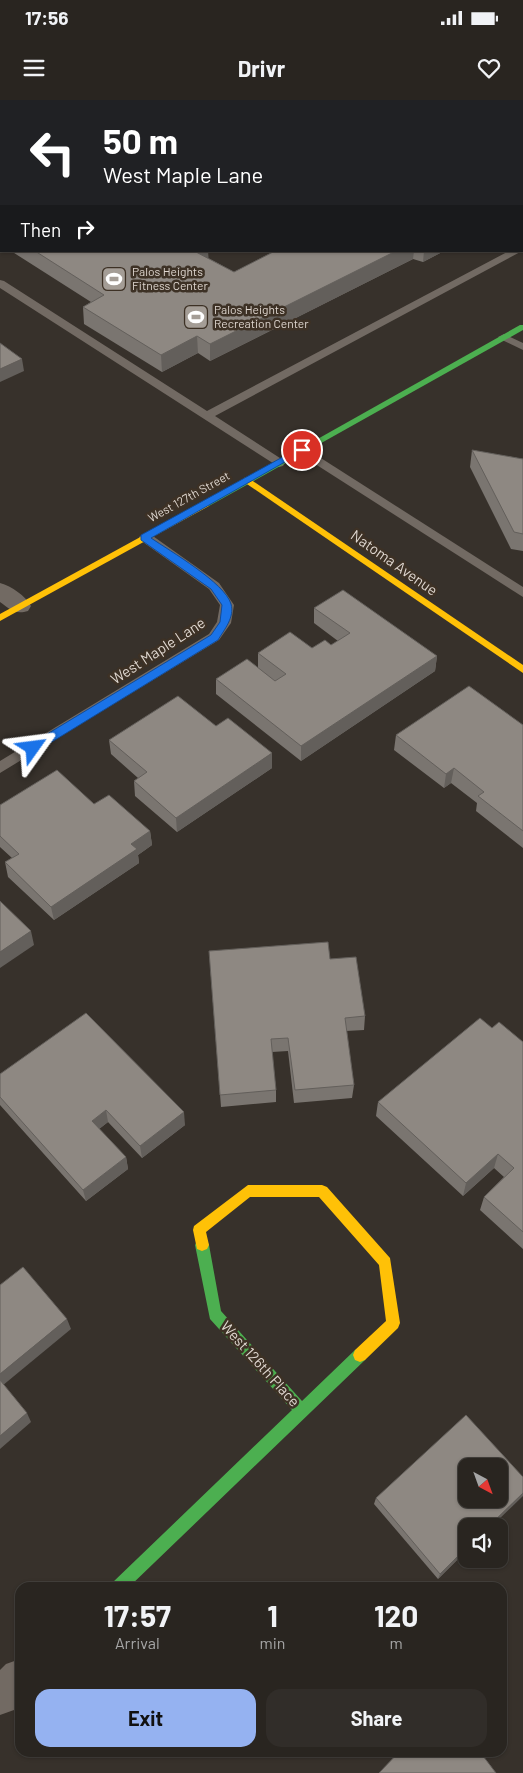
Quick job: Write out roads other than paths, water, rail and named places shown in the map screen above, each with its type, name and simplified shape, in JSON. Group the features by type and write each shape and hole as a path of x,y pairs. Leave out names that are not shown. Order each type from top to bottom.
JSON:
{"street":[{"name":"West 127th Street","path":"0,618 523,327"},
{"name":"Natoma Avenue","path":"247,480 523,670"},
{"path":"0,590 20,606"},
{"name":"West 126th Place","path":"122,1582 302,1411 393,1322 385,1262 322,1191 248,1191 199,1230 215,1314 302,1411"},
{"path":"0,1696 15,1682"}],"lane":[{"path":"206,416 515,252"},
{"path":"0,283 279,463"},
{"path":"504,337 523,347"},
{"path":"302,450 523,593"},
{"name":"West Maple Lane","path":"0,768 214,637 224,623 227,605 214,586 144,538"}],"place":[{"name":"Palos Heights Fitness Center","path":"114,279"},
{"name":"Palos Heights Recreation Center","path":"196,317"}]}
